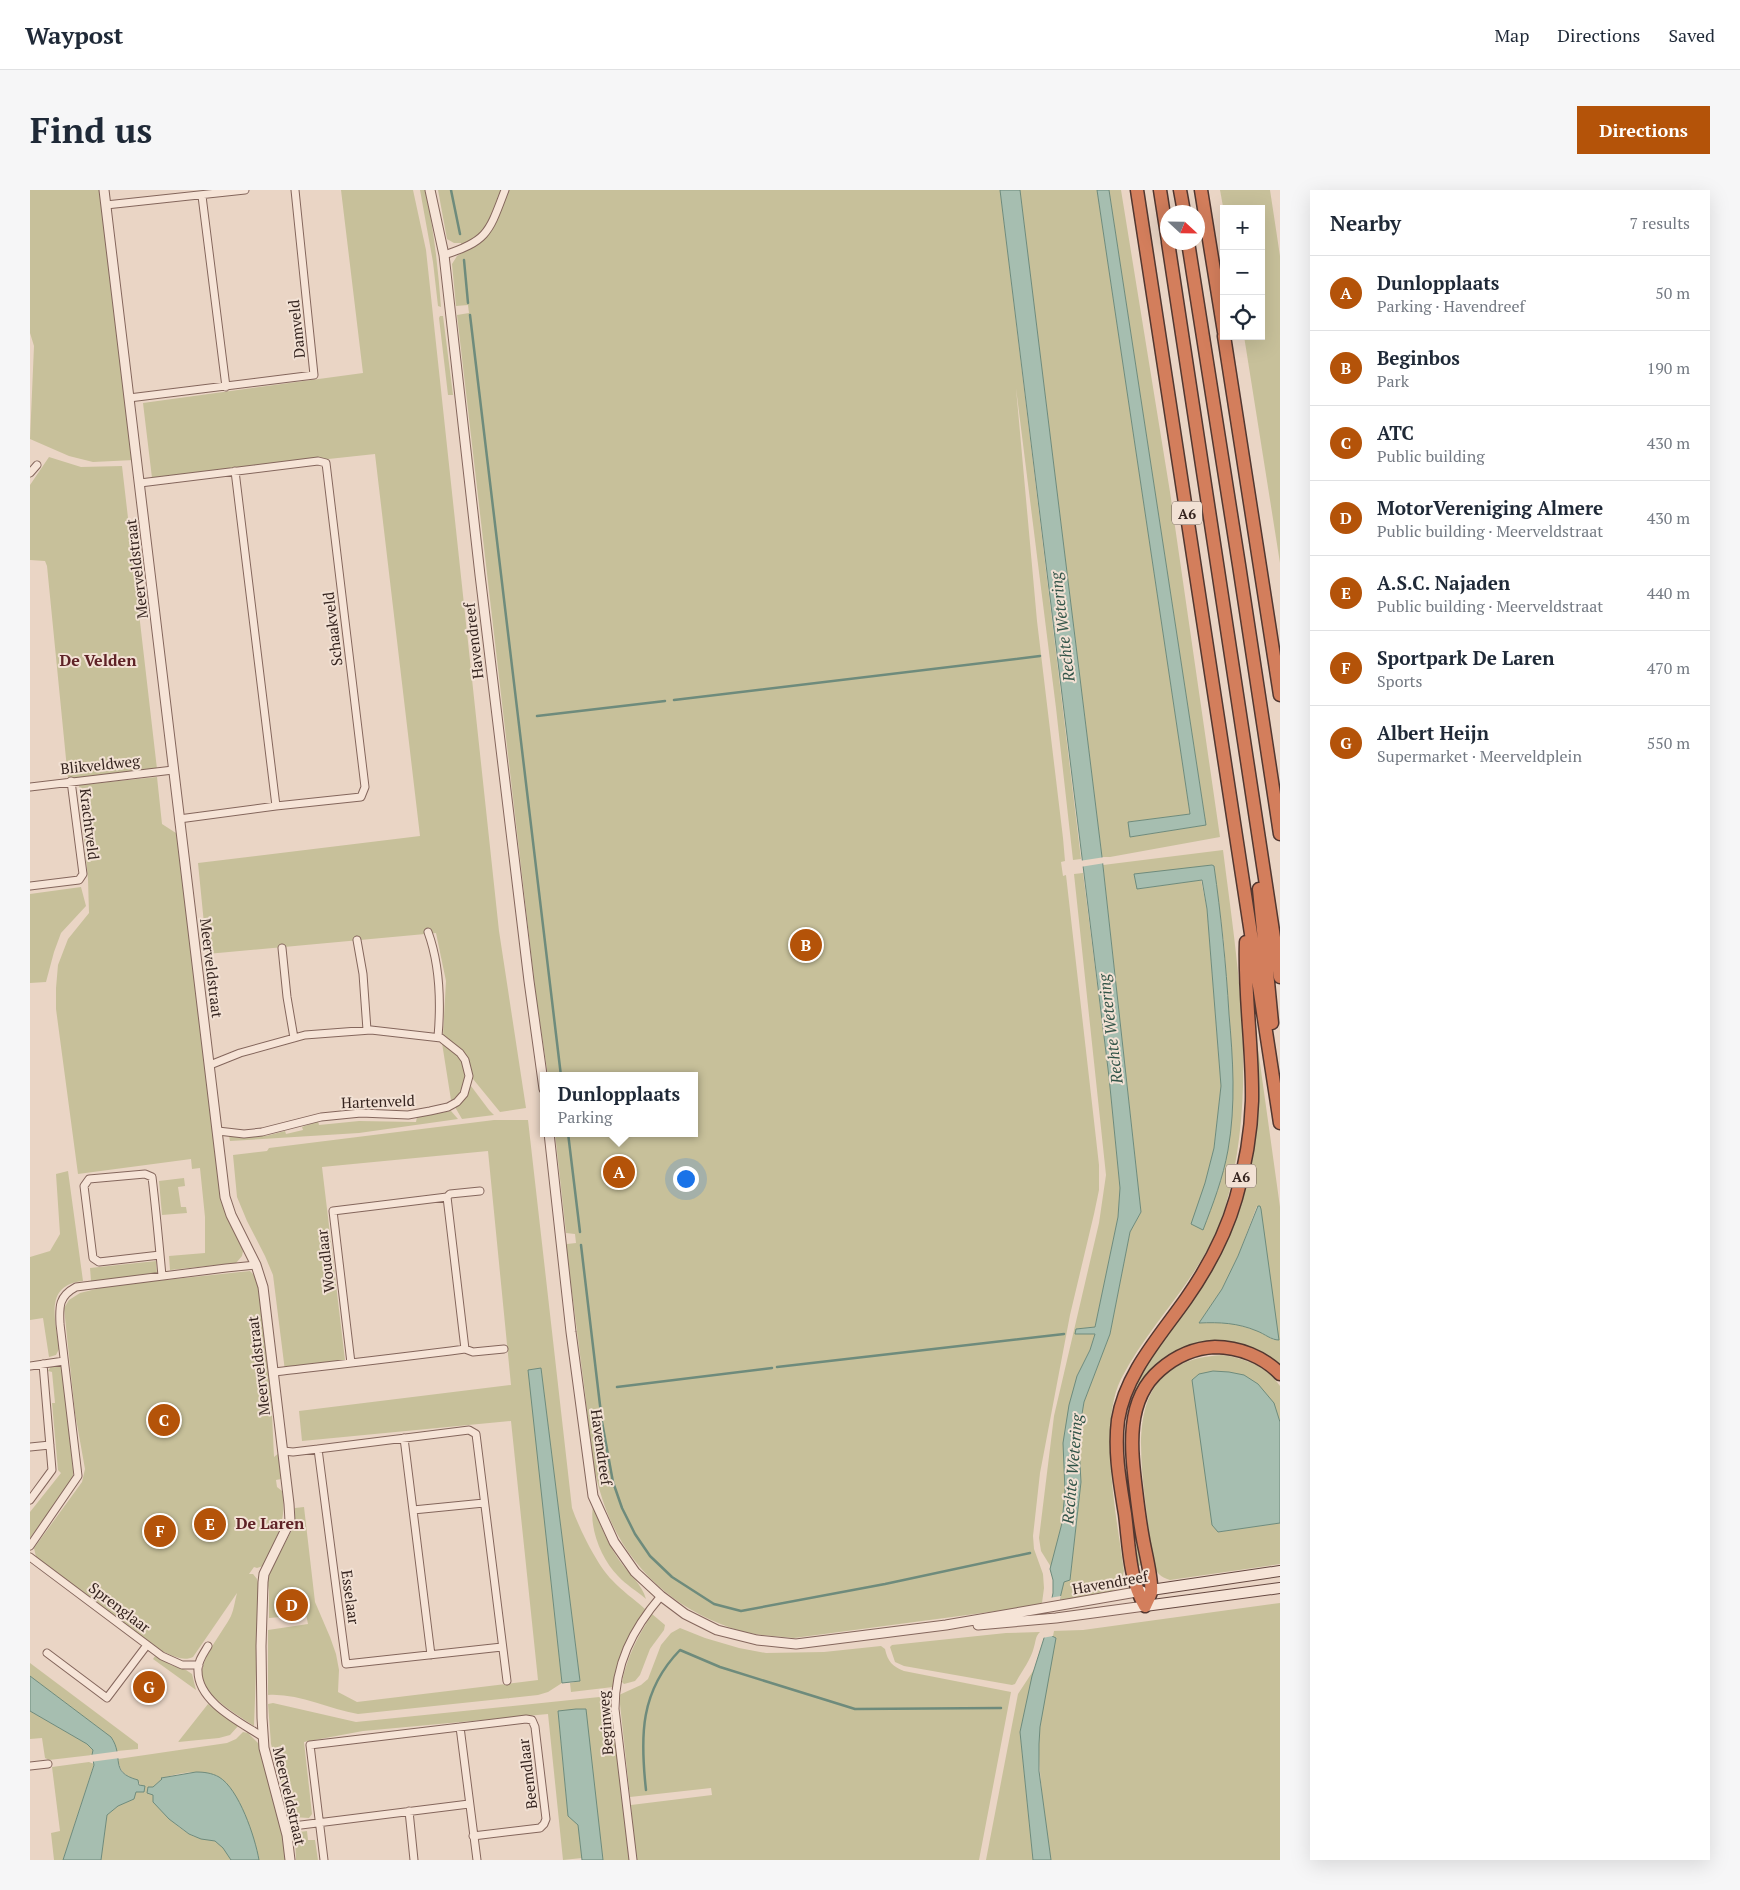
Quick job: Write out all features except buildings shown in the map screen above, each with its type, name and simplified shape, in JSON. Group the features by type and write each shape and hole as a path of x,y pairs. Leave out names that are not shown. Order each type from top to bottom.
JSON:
{"highway":[{"name":"A6","path":"1138,190 1280,1123"},
{"name":"A6","path":"1160,190 1162,205"},
{"path":"1180,190 1183,205"},
{"path":"1201,190 1220,307"},
{"name":"A6","path":"1169,250 1257,838 1280,976"},
{"path":"1189,250 1280,832"},
{"path":"1225,340 1280,695"},
{"name":"A6","path":"1257,838 1262,928 1280,1102"},
{"name":"A6","path":"1137,1592 1131,1562 1116,1450 1118,1419 1123,1400 1134,1373 1204,1270 1222,1234 1236,1199 1250,1132 1252,1101 1245,978 1247,912"},
{"path":"1145,1606 1151,1590 1141,1530 1132,1444 1133,1423 1138,1403 1147,1386 1156,1373 1178,1356 1207,1348 1223,1347 1246,1352 1267,1362 1280,1374"},
{"path":"1137,1592 1145,1606"}],"main road":[{"name":"Havendreef","path":"1151,1590 1280,1571"},
{"name":"Havendreef","path":"1145,1606 1280,1588"}],"street":[{"name":"Meerveldstraat","path":"104,190 227,1205 256,1265 262,1287 283,1451 290,1521 264,1574 262,1582 261,1646 264,1748 285,1827 290,1860"},
{"path":"106,205 245,190"},
{"name":"Damveld","path":"129,398 314,375 294,190"},
{"name":"Havendreef","path":"430,190 444,255 500,743 542,1072"},
{"path":"444,255 468,247 479,240 488,230 505,190"},
{"path":"202,196 226,387"},
{"name":"Schaakveld","path":"140,484 318,461 326,463 365,787 361,797 179,819"},
{"path":"30,473 37,465"},
{"path":"236,471 276,806"},
{"name":"Blikveldweg","path":"30,786 173,770"},
{"name":"Krachtveld","path":"30,886 79,880 83,874 71,781"},
{"path":"428,932 436,962 440,1003 438,1037"},
{"path":"357,940 363,974 367,1030"},
{"path":"282,948 286,997 294,1038"},
{"name":"Hartenveld","path":"210,1065 240,1053 294,1038 333,1032 367,1030 438,1037 446,1040 465,1060 469,1076 464,1094 458,1102 448,1107 408,1115 361,1113 321,1117 262,1132 244,1134 218,1130"},
{"name":"Havendreef","path":"549,1137 571,1332 593,1496 614,1542 635,1572 661,1596 685,1614 717,1630 757,1640 796,1644 946,1625 1151,1590"},
{"path":"160,1255 99,1262 93,1258 84,1186 89,1179 145,1174 152,1178 160,1255 162,1276"},
{"name":"Woudlaar","path":"351,1363 333,1211 480,1191"},
{"path":"447,1197 465,1349"},
{"path":"30,1546 78,1476 59,1308 67,1292 76,1287 256,1265"},
{"path":"274,1372 465,1349 473,1352 504,1349"},
{"path":"30,1366 64,1362"},
{"path":"30,1500 52,1470 43,1364"},
{"path":"283,1451 318,1449 469,1430 476,1434 506,1681"},
{"path":"404,1438 431,1656"},
{"path":"30,1447 50,1445"},
{"name":"Esselaar","path":"318,1449 346,1664 502,1647"},
{"path":"413,1510 484,1503"},
{"name":"Sprenglaar","path":"30,1557 162,1656 182,1665 199,1665"},
{"name":"Beginweg","path":"633,1860 615,1709 615,1690 621,1661 636,1630 661,1596"},
{"name":"Havendreef","path":"946,1625 1042,1620 1145,1606"},
{"path":"47,1653 107,1698 147,1645"},
{"path":"199,1665 208,1646"},
{"name":"Meerveldstraat","path":"199,1665 197,1669 200,1684 205,1695 239,1722 263,1737"},
{"name":"Beemdlaar","path":"324,1860 310,1745 526,1719 532,1720 535,1727 546,1819 544,1824 540,1828 473,1836"},
{"path":"460,1727 477,1860"},
{"path":"30,1766 48,1764"},
{"path":"285,1827 469,1804"},
{"path":"409,1811 414,1860"}],"shaded area":[{"path":"30,190 100,190 134,460 93,462 69,456 30,439 34,346 30,333"},
{"path":"341,190 413,190 426,250 499,931 526,1108 500,1112 473,1079 464,1052 443,1035 446,981 436,933 207,954 198,863 420,836 375,454 152,478 143,403 363,373"},
{"path":"420,190 425,190 431,219 441,307 438,306 433,262"},
{"path":"438,190 1000,190 1081,859 1073,860 1016,388 1037,621 1063,838 1065,861 1061,862 1063,876 1066,875 1099,1165 1099,1190 1070,1315 1040,1473 1033,1536 1034,1549 1043,1574 1042,1603 1019,1608 794,1638 754,1634 717,1623 694,1612 674,1598 638,1565 623,1544 611,1522 598,1485 591,1446 567,1254 567,1244 576,1243 575,1234 566,1233 555,1137 698,1137 698,1072 547,1072 536,996 457,315 469,313 468,305 456,306 452,264 457,256 462,253 461,243 454,243 447,239"},
{"path":"1020,190 1097,190 1190,814 1128,822 1131,837 1206,825 1109,190 1121,190 1170,492 1220,837 1102,857"},
{"path":"1220,190 1270,190 1280,256 1280,563 1245,340 1265,340 1265,205 1223,205"},
{"path":"440,316 443,316 453,395 448,395"},
{"path":"49,457 81,467 122,466 157,769 68,779 47,566 45,561 30,560 30,485"},
{"path":"157,777 162,824 179,835 225,1209 243,1251 242,1256 236,1263 170,1270 169,1256 205,1253 205,1217 200,1168 192,1169 191,1159 78,1174 56,1009 58,965 68,939 89,913 88,879 79,785"},
{"path":"1223,850 1239,984 1243,1074 1241,1119 1235,1164 1225,1208 1216,1232 1205,1255 1133,1357 1121,1379 1114,1398 1111,1421 1111,1473 1124,1571 1122,1582 1118,1587 1103,1595 1059,1601 1064,1582 1070,1580 1081,1482 1079,1447 1084,1402 1110,1334 1130,1232 1141,1212 1103,865","holes":["1214,866 1224,944 1233,1067 1233,1108 1228,1150 1217,1193 1205,1183 1214,1148 1221,1086 1207,909 1201,880 1138,889 1134,875"]},
{"path":"1083,873 1109,1077 1120,1188 1118,1217 1095,1327 1076,1329 1076,1334 1095,1333 1090,1350 1077,1376 1062,1523 1051,1567 1041,1551 1039,1538 1054,1416 1099,1223 1106,1175 1074,874"},
{"path":"81,887 86,906 61,933 46,982 30,983 30,894"},
{"path":"1252,1006 1280,1207 1280,1369 1248,1348 1177,1354 1133,1409 1142,1565 1138,1566 1125,1451 1126,1429 1137,1381 1149,1358 1210,1268 1245,1174","holes":["1257,1206 1274,1340 1258,1331 1228,1322 1199,1323 1222,1289 1238,1256"]},
{"path":"442,1043 456,1052 465,1070 464,1083 454,1100 451,1100"},
{"path":"471,1086 494,1115 462,1119 455,1107 462,1102"},
{"path":"451,1111 458,1119 359,1133 230,1141 229,1136 266,1136 285,1131 286,1134 303,1130 302,1127 318,1121 319,1125 359,1121 416,1122 417,1117"},
{"path":"494,1120 528,1120 572,1508 579,1526 600,1565 620,1588 645,1609 621,1657 613,1687 571,1692 570,1683 580,1681 541,1369 529,1370 562,1683 548,1692 538,1695 358,1714 290,1696 268,1695 268,1630 308,1624 302,1594 299,1594 297,1588 280,1591 281,1617 269,1618 267,1580 295,1524 295,1508 304,1507 315,1602 336,1654 339,1670 338,1692 357,1702 538,1680 511,1421 302,1441 299,1411 511,1385 488,1151 322,1167 345,1360 293,1366 285,1371 273,1275 237,1197 233,1155 267,1151 269,1148"},
{"path":"68,1171 83,1281 70,1284 62,1289 57,1297 55,1316 59,1349 56,1355 49,1357 43,1318 30,1320 30,1257 50,1251 60,1234 56,1174"},
{"path":"184,1178 185,1186 178,1187 181,1207 186,1207 187,1213 162,1215 159,1181"},
{"path":"156,1261 157,1274 91,1281 90,1268"},
{"path":"250,1271 256,1277 261,1301 270,1372 274,1457 279,1453 281,1479 276,1480 277,1487 282,1491 283,1502 282,1521 272,1548 263,1566 254,1567 249,1574 253,1574 257,1579 259,1588 254,1726 222,1704 208,1690 202,1675 205,1660 231,1616 237,1593 193,1657 185,1659 162,1651 36,1557 34,1548 82,1482 85,1469 75,1413 64,1308 69,1300 80,1293 108,1286"},
{"path":"1222,1355 1239,1358 1254,1364 1275,1379 1280,1386 1280,1422 1278,1416 1218,1532 1280,1523 1280,1564 1170,1580 1159,1574 1152,1564 1142,1466 1143,1420 1148,1400 1158,1383 1173,1369 1194,1360"},
{"path":"57,1364 62,1368 73,1479 30,1538 30,1512 61,1473 58,1470 52,1403 55,1403 52,1372 48,1371 52,1365"},
{"path":"593,1506 611,1547 638,1583 646,1599 621,1579 607,1562 595,1534 592,1515"},
{"path":"1280,1603 1280,1860 1051,1860 1041,1788 1039,1745 1043,1705 1056,1638 1052,1636 1052,1631 1083,1630"},
{"path":"652,1614 665,1625 664,1630 650,1649 640,1675 635,1681 624,1684 622,1682 630,1655"},
{"path":"680,1628 739,1648 766,1653 824,1652 881,1646 885,1649 891,1663 904,1671 1011,1692 979,1860 636,1860 631,1805 712,1795 711,1788 630,1797 619,1695 641,1685 648,1679 661,1645 671,1633"},
{"path":"1040,1632 1036,1637 1033,1652 1015,1684 1012,1685 904,1666 895,1662 890,1647 892,1645 1006,1633"},
{"path":"155,1656 192,1674 196,1690 153,1659"},
{"path":"30,1663 138,1744 138,1749 117,1751 111,1737 30,1676"},
{"path":"1035,1668 1020,1732 1033,1860 986,1860 1018,1694"},
{"path":"609,1696 612,1698 629,1860 603,1860 585,1709 558,1711 568,1816 578,1824 582,1858 563,1860 548,1714 363,1731 304,1742 312,1814 309,1818 292,1817 271,1744 268,1704 273,1703 356,1722"},
{"path":"208,1704 239,1725 230,1735 219,1738 178,1742"},
{"path":"30,1711 87,1744 94,1750 92,1755 49,1760 45,1758 42,1738 30,1739"},
{"path":"243,1732 248,1733 260,1745 280,1815 286,1860 259,1860 254,1839 244,1813 231,1789 223,1780 215,1775 195,1772 162,1778 153,1787 151,1794 154,1795 154,1802 170,1819 189,1834 218,1843 231,1860 101,1860 107,1815 118,1806 134,1799 136,1792 144,1792 138,1780 126,1775 122,1770 118,1759 227,1743 236,1739"},
{"path":"89,1762 94,1764 63,1860 54,1860 51,1833 60,1831 52,1767"},
{"path":"307,1831 308,1840 315,1840 318,1860 296,1860 295,1836 299,1832"}],"water":[{"name":"Rechte Wetering","path":"1000,190 1020,190 1102,857 1141,1212 1130,1232 1110,1334 1084,1402 1080,1426 1081,1482 1070,1580 1064,1582 1052,1631 1052,1636 1056,1638 1040,1727 1039,1771 1051,1860 1033,1860 1020,1732 1032,1676 1044,1638 1053,1593 1053,1580 1050,1569 1062,1523 1065,1491 1063,1443 1069,1405 1077,1376 1090,1350 1095,1334 1075,1334 1076,1329 1095,1327 1118,1217 1120,1188 1109,1077"},
{"path":"1097,190 1109,190 1206,825 1130,837 1128,822 1190,814"},
{"path":"1214,866 1217,884 1225,958 1232,1048 1233,1099 1231,1133 1226,1160 1203,1230 1191,1224 1205,1183 1214,1148 1221,1086 1207,909 1202,880 1137,889 1134,874"},
{"path":"1258,1206 1261,1209 1279,1340 1250,1328 1236,1325 1199,1323 1222,1289 1238,1256"},
{"path":"541,1368 580,1681 562,1683 528,1370"},
{"path":"1213,1371 1244,1375 1258,1384 1274,1403 1280,1422 1280,1523 1218,1532 1212,1525 1192,1380 1199,1374"},
{"path":"30,1676 111,1737 117,1751 118,1763 123,1773 138,1780 139,1785 145,1786 144,1792 136,1792 134,1799 118,1806 107,1815 101,1860 63,1860 94,1765 93,1750 87,1744 30,1711"},
{"path":"586,1709 603,1860 582,1860 578,1825 568,1816 558,1711"},
{"path":"196,1772 208,1773 219,1777 233,1792 250,1827 259,1860 231,1860 223,1848 215,1841 201,1839 189,1834 169,1819 153,1802 153,1795 147,1793 148,1787 153,1787 161,1778"}],"pier":[{"path":"1105,857 1105,863 1080,867 1079,861"},
{"path":"1061,1596 1053,1636 1042,1638 1049,1598"},
{"path":"120,1751 120,1758 90,1762 90,1755"}],"waterway":[{"path":"451,190 460,234"},
{"path":"464,260 468,303"},
{"path":"470,315 561,1072"},
{"path":"674,700 1040,656"},
{"path":"537,716 665,701"},
{"path":"568,1137 580,1232"},
{"path":"581,1245 602,1422 613,1482 622,1508 635,1534 650,1556 672,1577 714,1604 741,1611 885,1584 1030,1553"},
{"path":"777,1367 1064,1334"},
{"path":"617,1387 772,1368"},
{"path":"646,1790 643,1751 646,1715 650,1698 657,1682 680,1650 720,1667 855,1709 1001,1708"}],"place":[{"name":"Beginbos","path":"806,945"},
{"name":"Dunlopplaats","path":"619,1172"},
{"name":"ATC","path":"164,1420"},
{"name":"A.S.C. Najaden","path":"210,1524"},
{"name":"Sportpark De Laren","path":"160,1531"},
{"name":"MotorVereniging Almere","path":"292,1605"},
{"name":"Albert Heijn","path":"149,1687"}],"district":[{"name":"De Velden","path":"98,660"},
{"name":"De Laren","path":"270,1523"}]}
